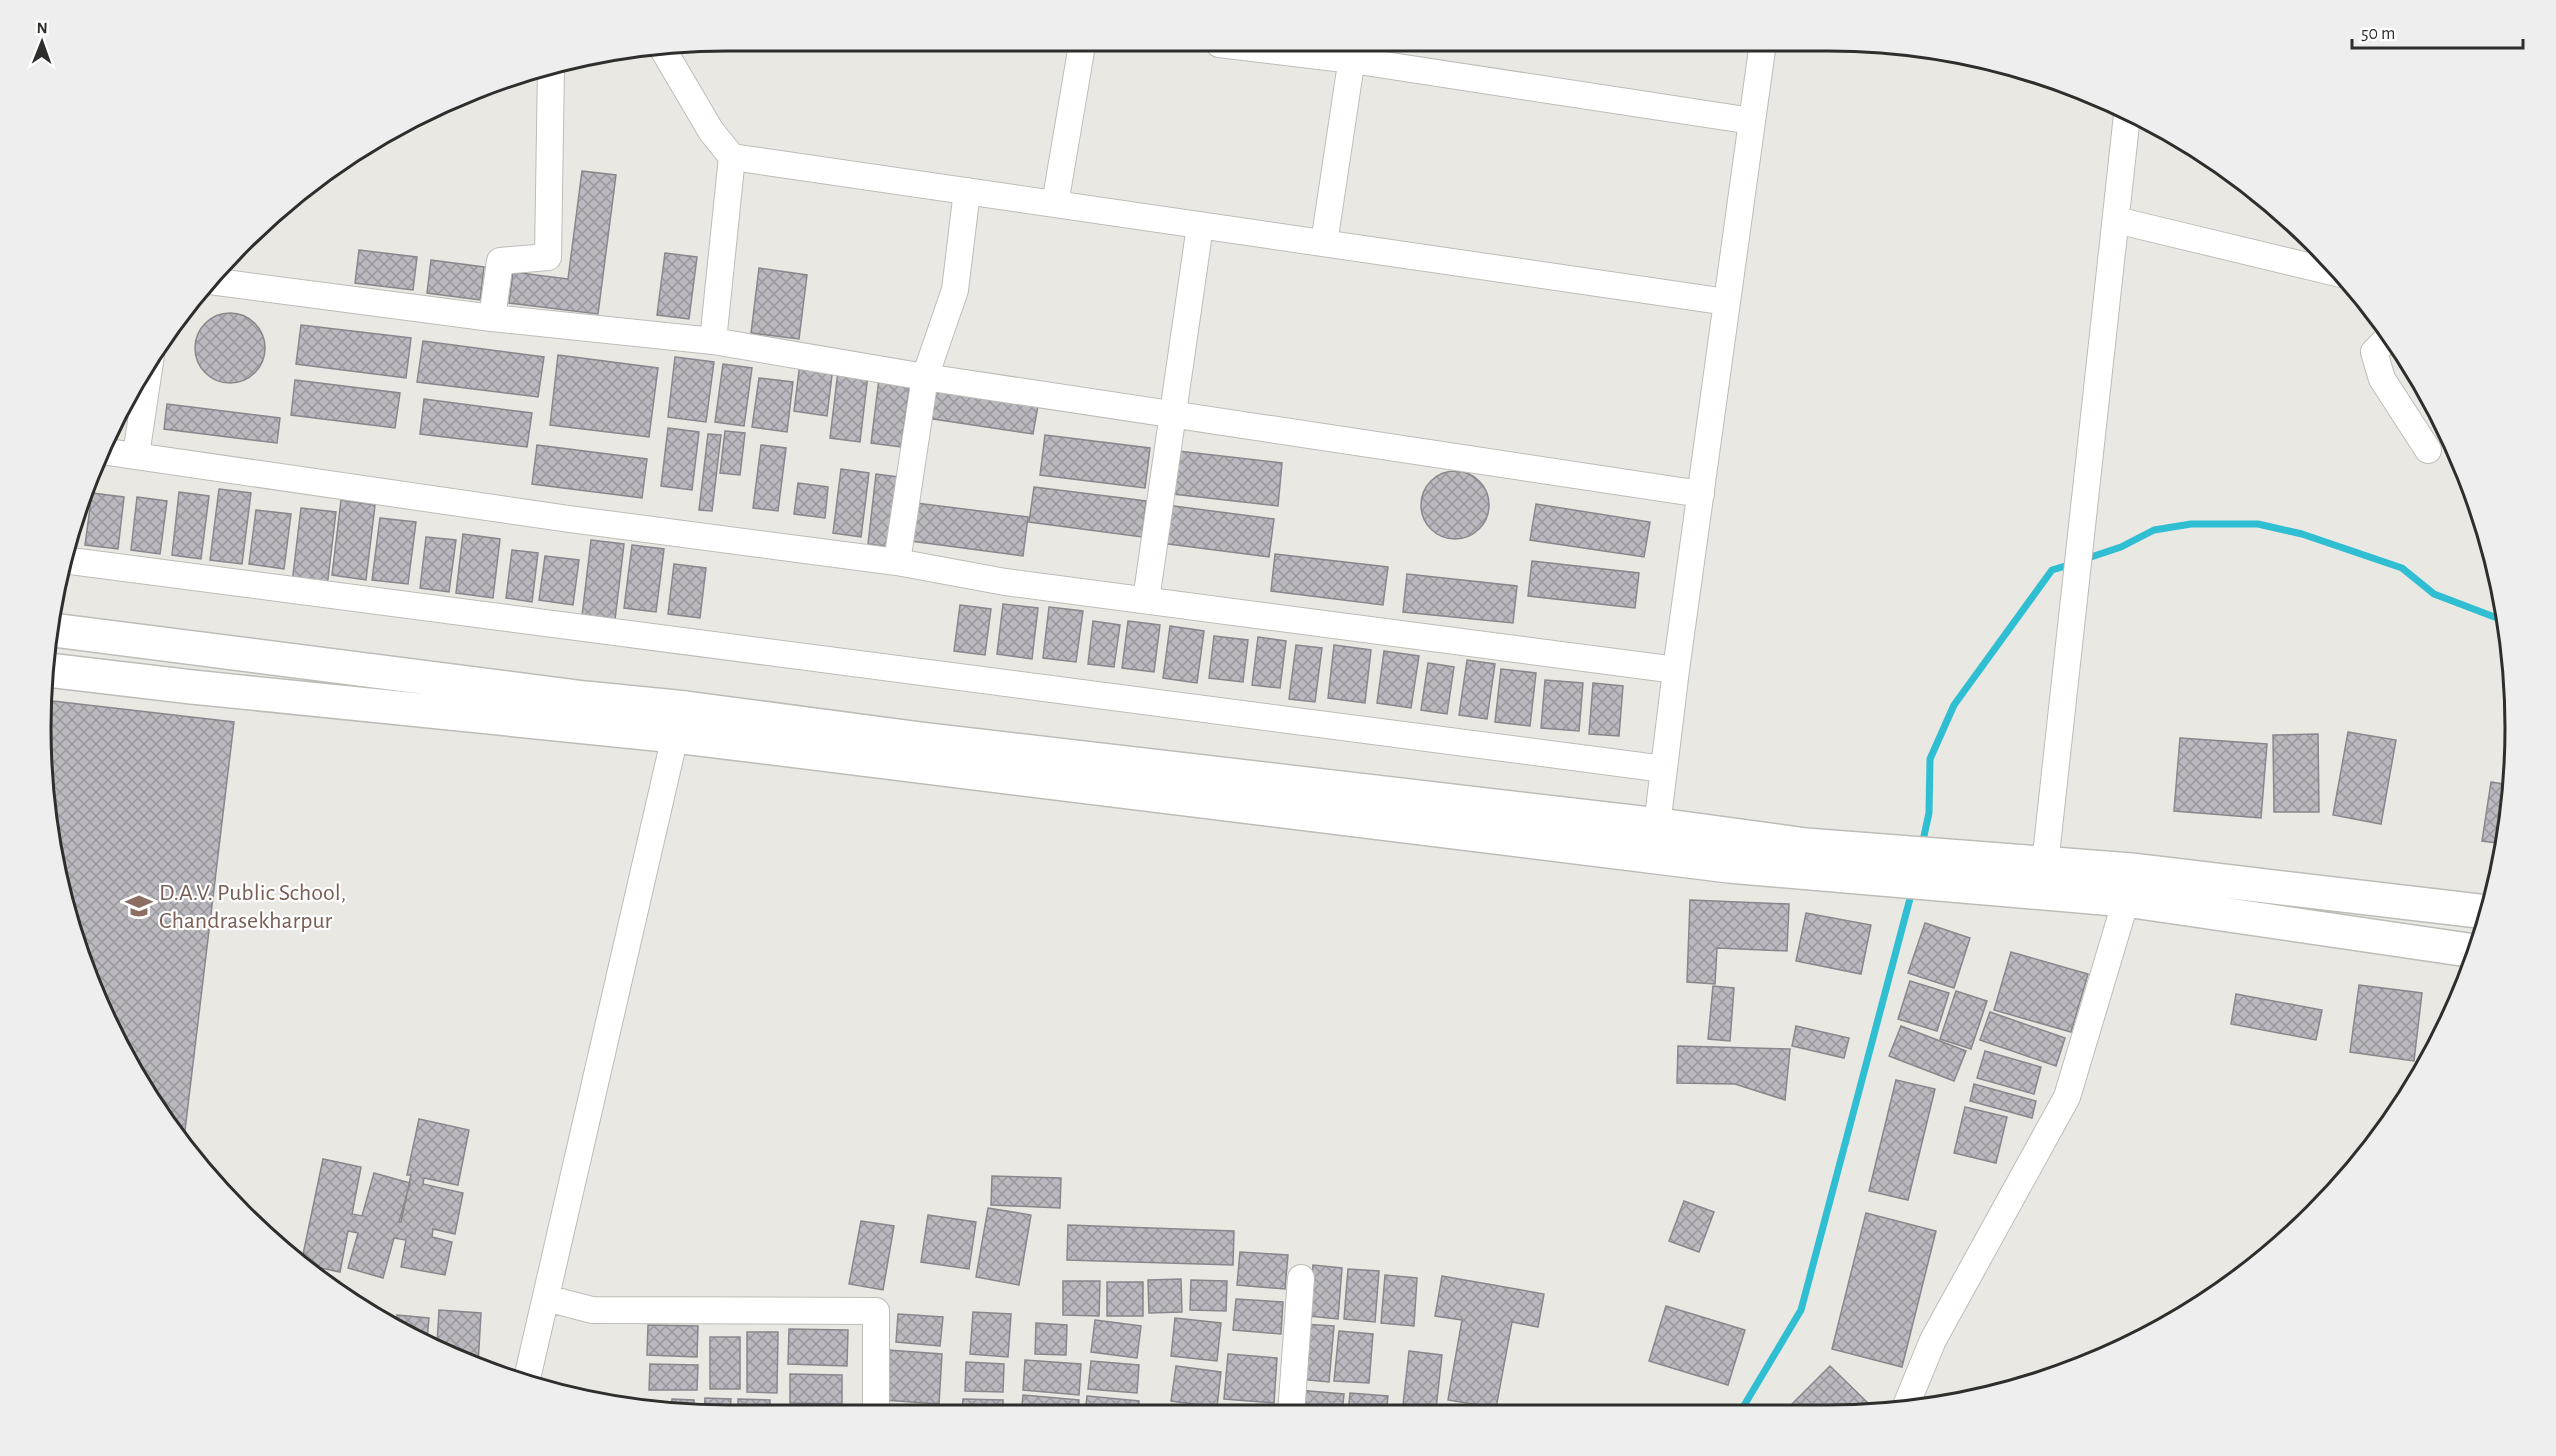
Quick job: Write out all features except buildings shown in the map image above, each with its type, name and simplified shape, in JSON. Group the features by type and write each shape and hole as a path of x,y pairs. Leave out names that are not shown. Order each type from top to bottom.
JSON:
{"street":[{"path":"1055,204 1081,51"},
{"path":"1336,51 1752,121"},
{"path":"1653,856 1676,670 1762,51"},
{"path":"1324,243 1353,52"},
{"path":"666,54 711,131 732,157 1727,302"},
{"path":"492,318 500,261 548,257 551,75"},
{"path":"2045,864 2126,121"},
{"path":"713,341 732,157"},
{"path":"897,562 925,377 955,290 967,191"},
{"path":"2116,220 2327,271"},
{"path":"1146,600 1171,412 1200,226"},
{"path":"219,282 492,318 713,341 925,377 1171,412 1701,494"},
{"path":"2384,342 2374,352 2382,379 2428,450"},
{"path":"136,454 147,381"},
{"path":"111,452 569,519 897,562 1005,582 1676,670"},
{"path":"72,561 1664,769"},
{"path":"58,631 585,698 686,708 966,744 1658,825 1806,845 2131,870 2480,911"},
{"path":"54,671 675,736 1729,866 2126,900 2467,950"},
{"path":"528,1374 675,736"},
{"path":"1908,1400 1933,1340 2067,1098 2126,900"},
{"path":"1292,1405 1301,1278"},
{"path":"546,1298 592,1310 876,1311 876,1405"}],"waterway":[{"path":"2085,559 2121,547 2154,530 2191,524 2258,524 2302,534 2402,568 2434,594 2495,617"},
{"path":"1922,845 1929,813 1930,759 1954,705 2052,570 2072,564"},
{"path":"1744,1405 1801,1310 1912,891"}],"place":[{"name":"D.A.V. Public School, Chandrasekharpur","path":"139,906"}]}
